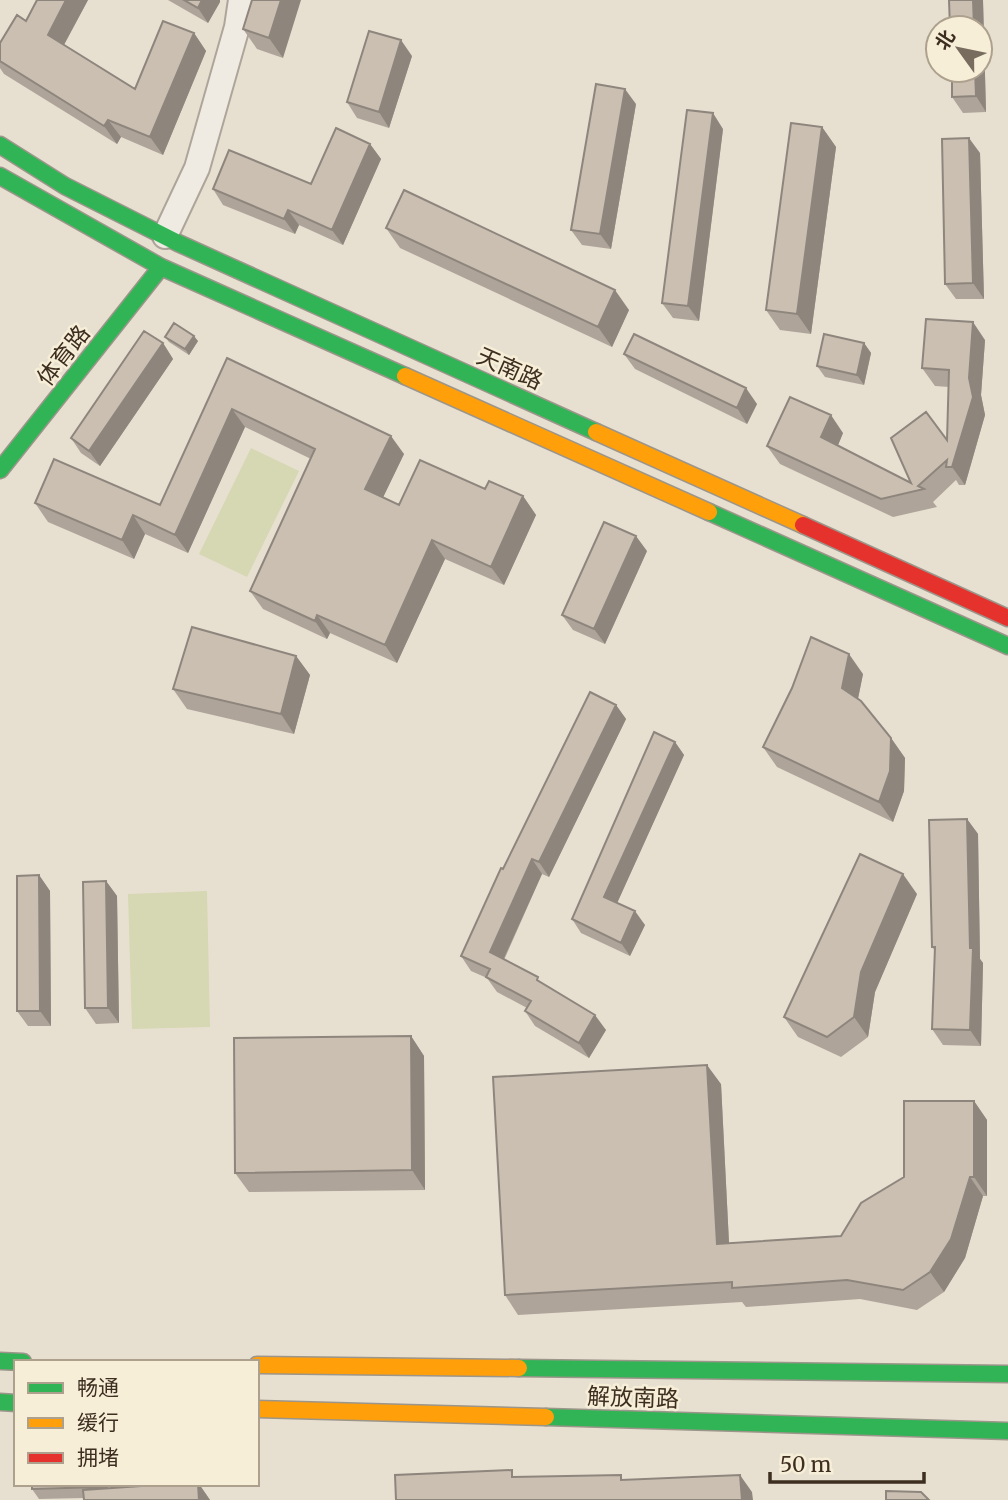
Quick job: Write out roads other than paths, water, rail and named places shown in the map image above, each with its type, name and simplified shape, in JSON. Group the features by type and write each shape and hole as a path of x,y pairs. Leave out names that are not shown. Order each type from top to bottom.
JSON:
{"street":[{"path":"164,236 197,168 237,27 241,0"},
{"name":"天南路","path":"0,145 65,186 164,236 1008,618"},
{"path":"0,176 161,267 1008,646"},
{"name":"体育路","path":"0,470 161,267"},
{"name":"解放南路","path":"259,1365 1008,1374"},
{"name":"解放南路","path":"259,1409 1008,1431"}]}
